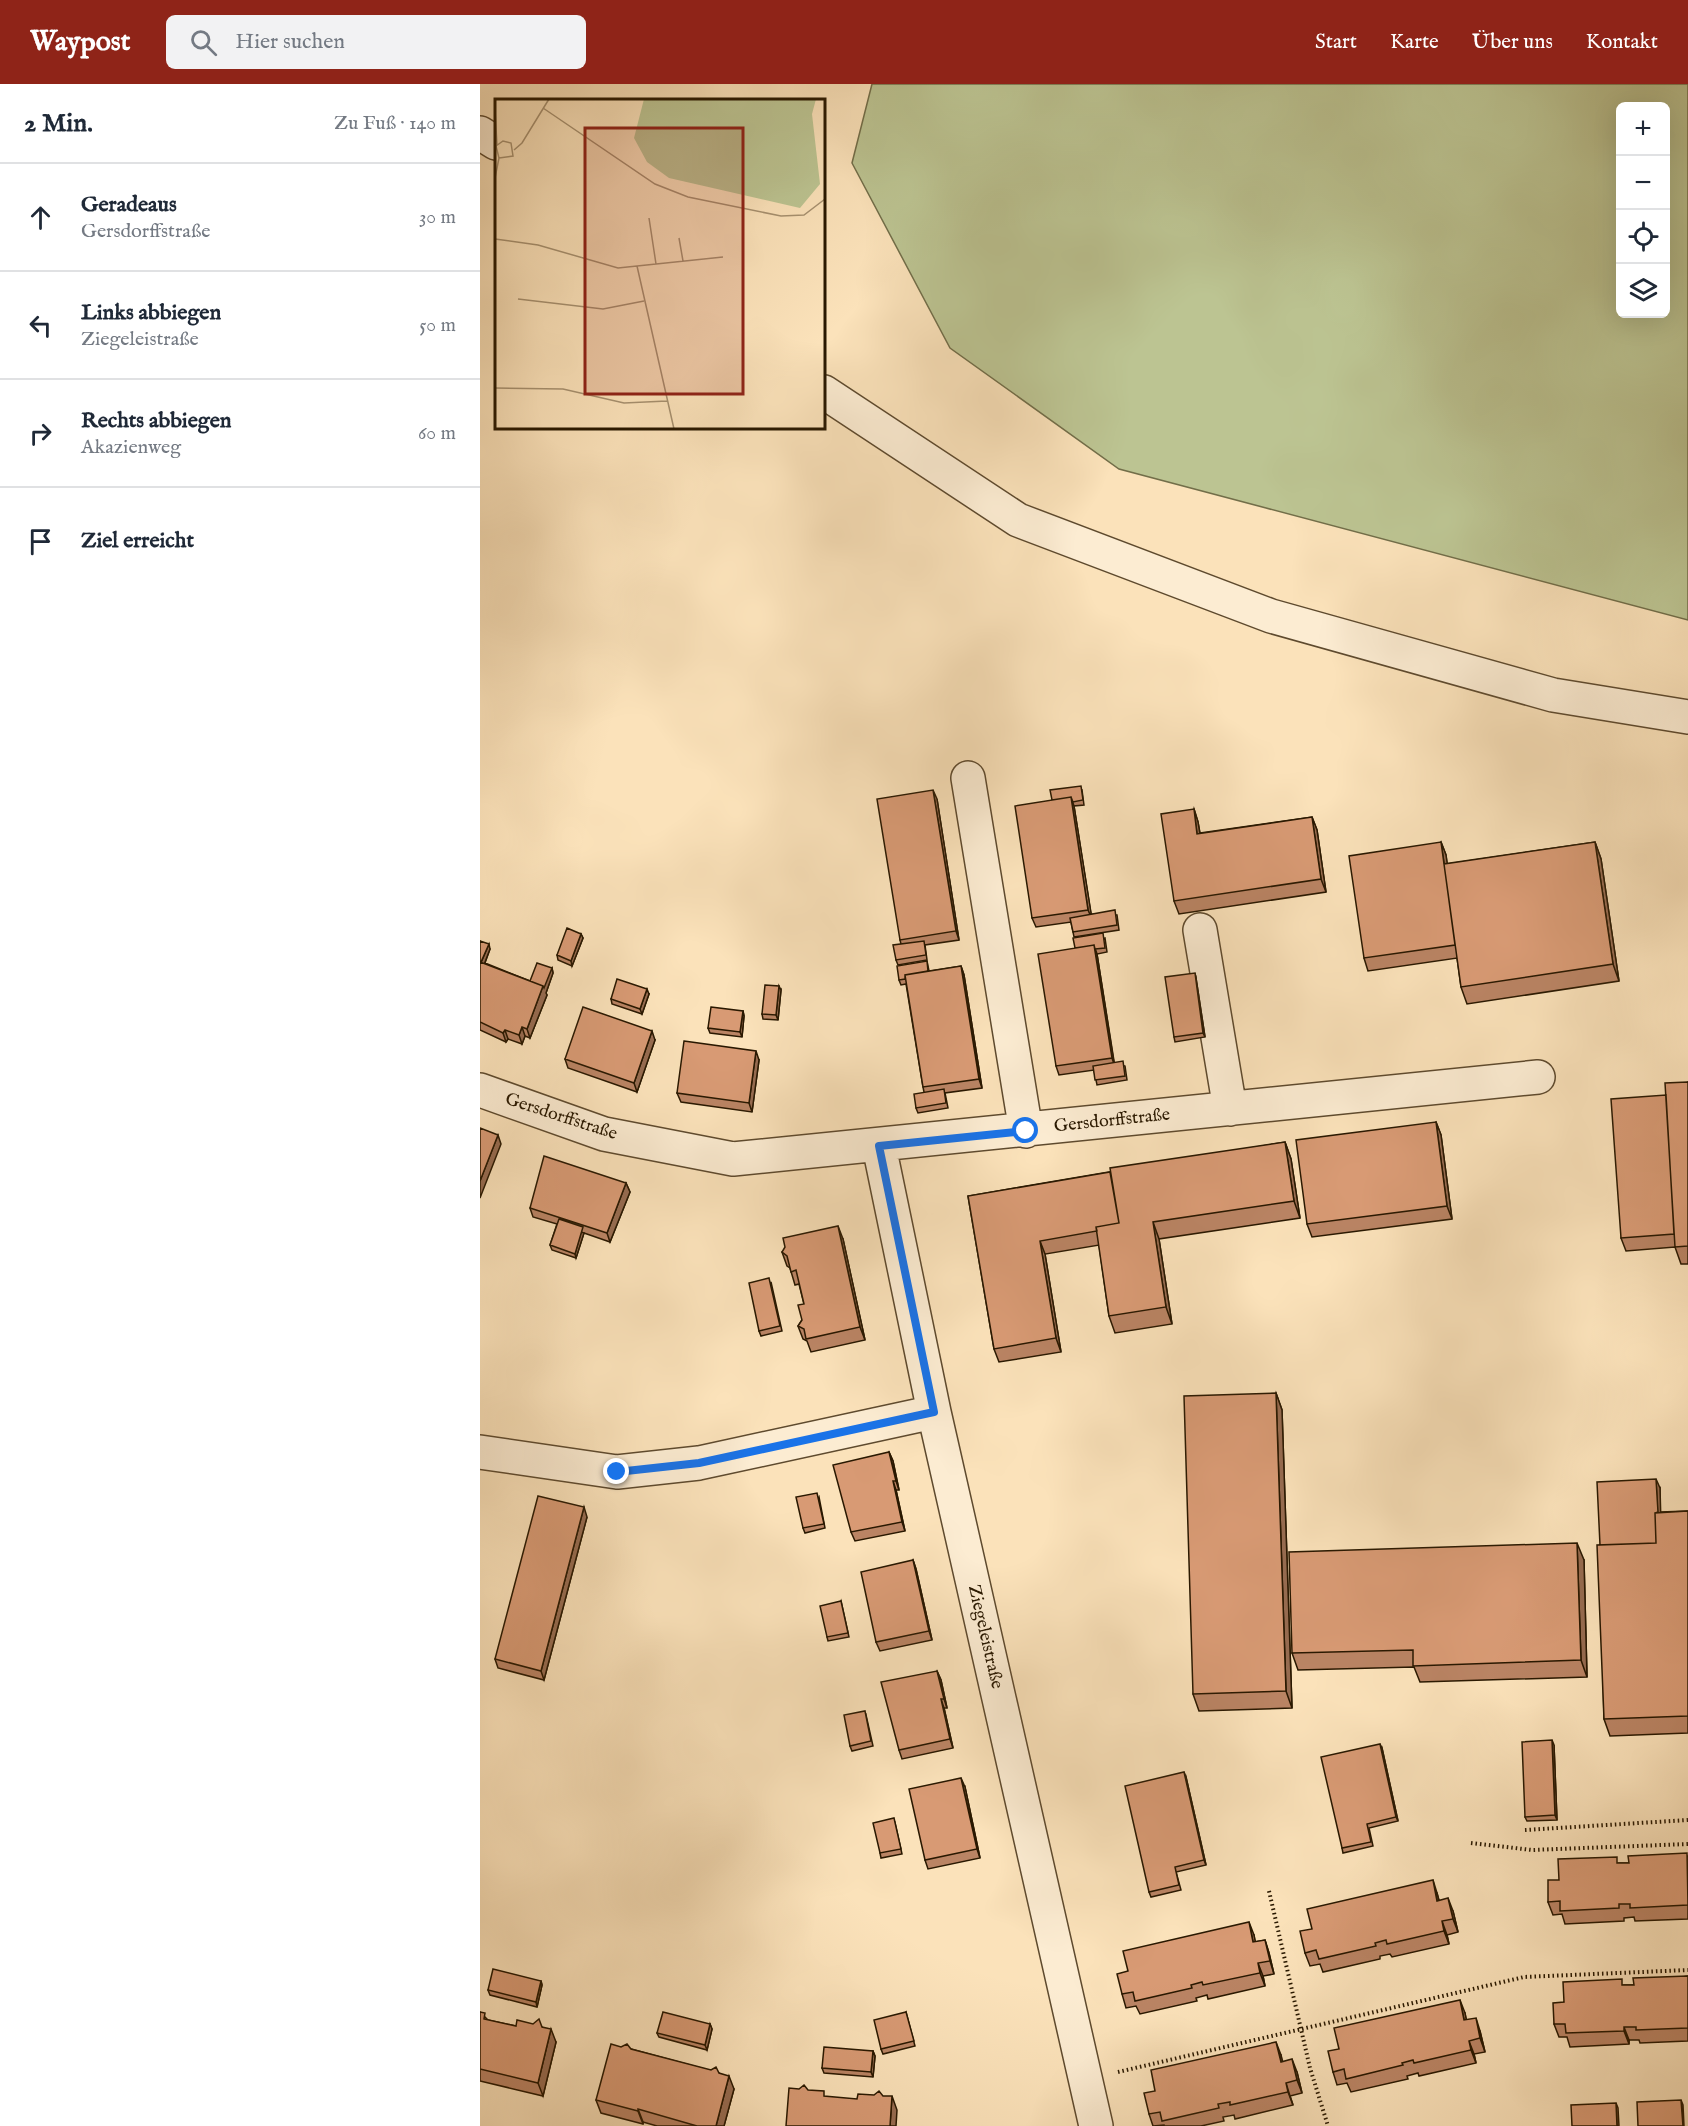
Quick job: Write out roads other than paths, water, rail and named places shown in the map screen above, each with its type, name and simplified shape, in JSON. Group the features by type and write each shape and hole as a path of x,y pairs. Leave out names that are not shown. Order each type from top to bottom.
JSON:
{"street":[{"path":"480,133 495,142"},
{"path":"825,393 1018,520 1270,616 1553,695 1688,717"},
{"path":"968,778 1026,1131"},
{"path":"1200,930 1230,1109"},
{"name":"Gersdorffstraße","path":"480,1090 604,1134 733,1159 879,1146 1538,1077"},
{"name":"Ziegeleistraße","path":"879,1146 934,1412 1096,2126"},
{"path":"480,1452 617,1472 699,1463 934,1412"}]}
